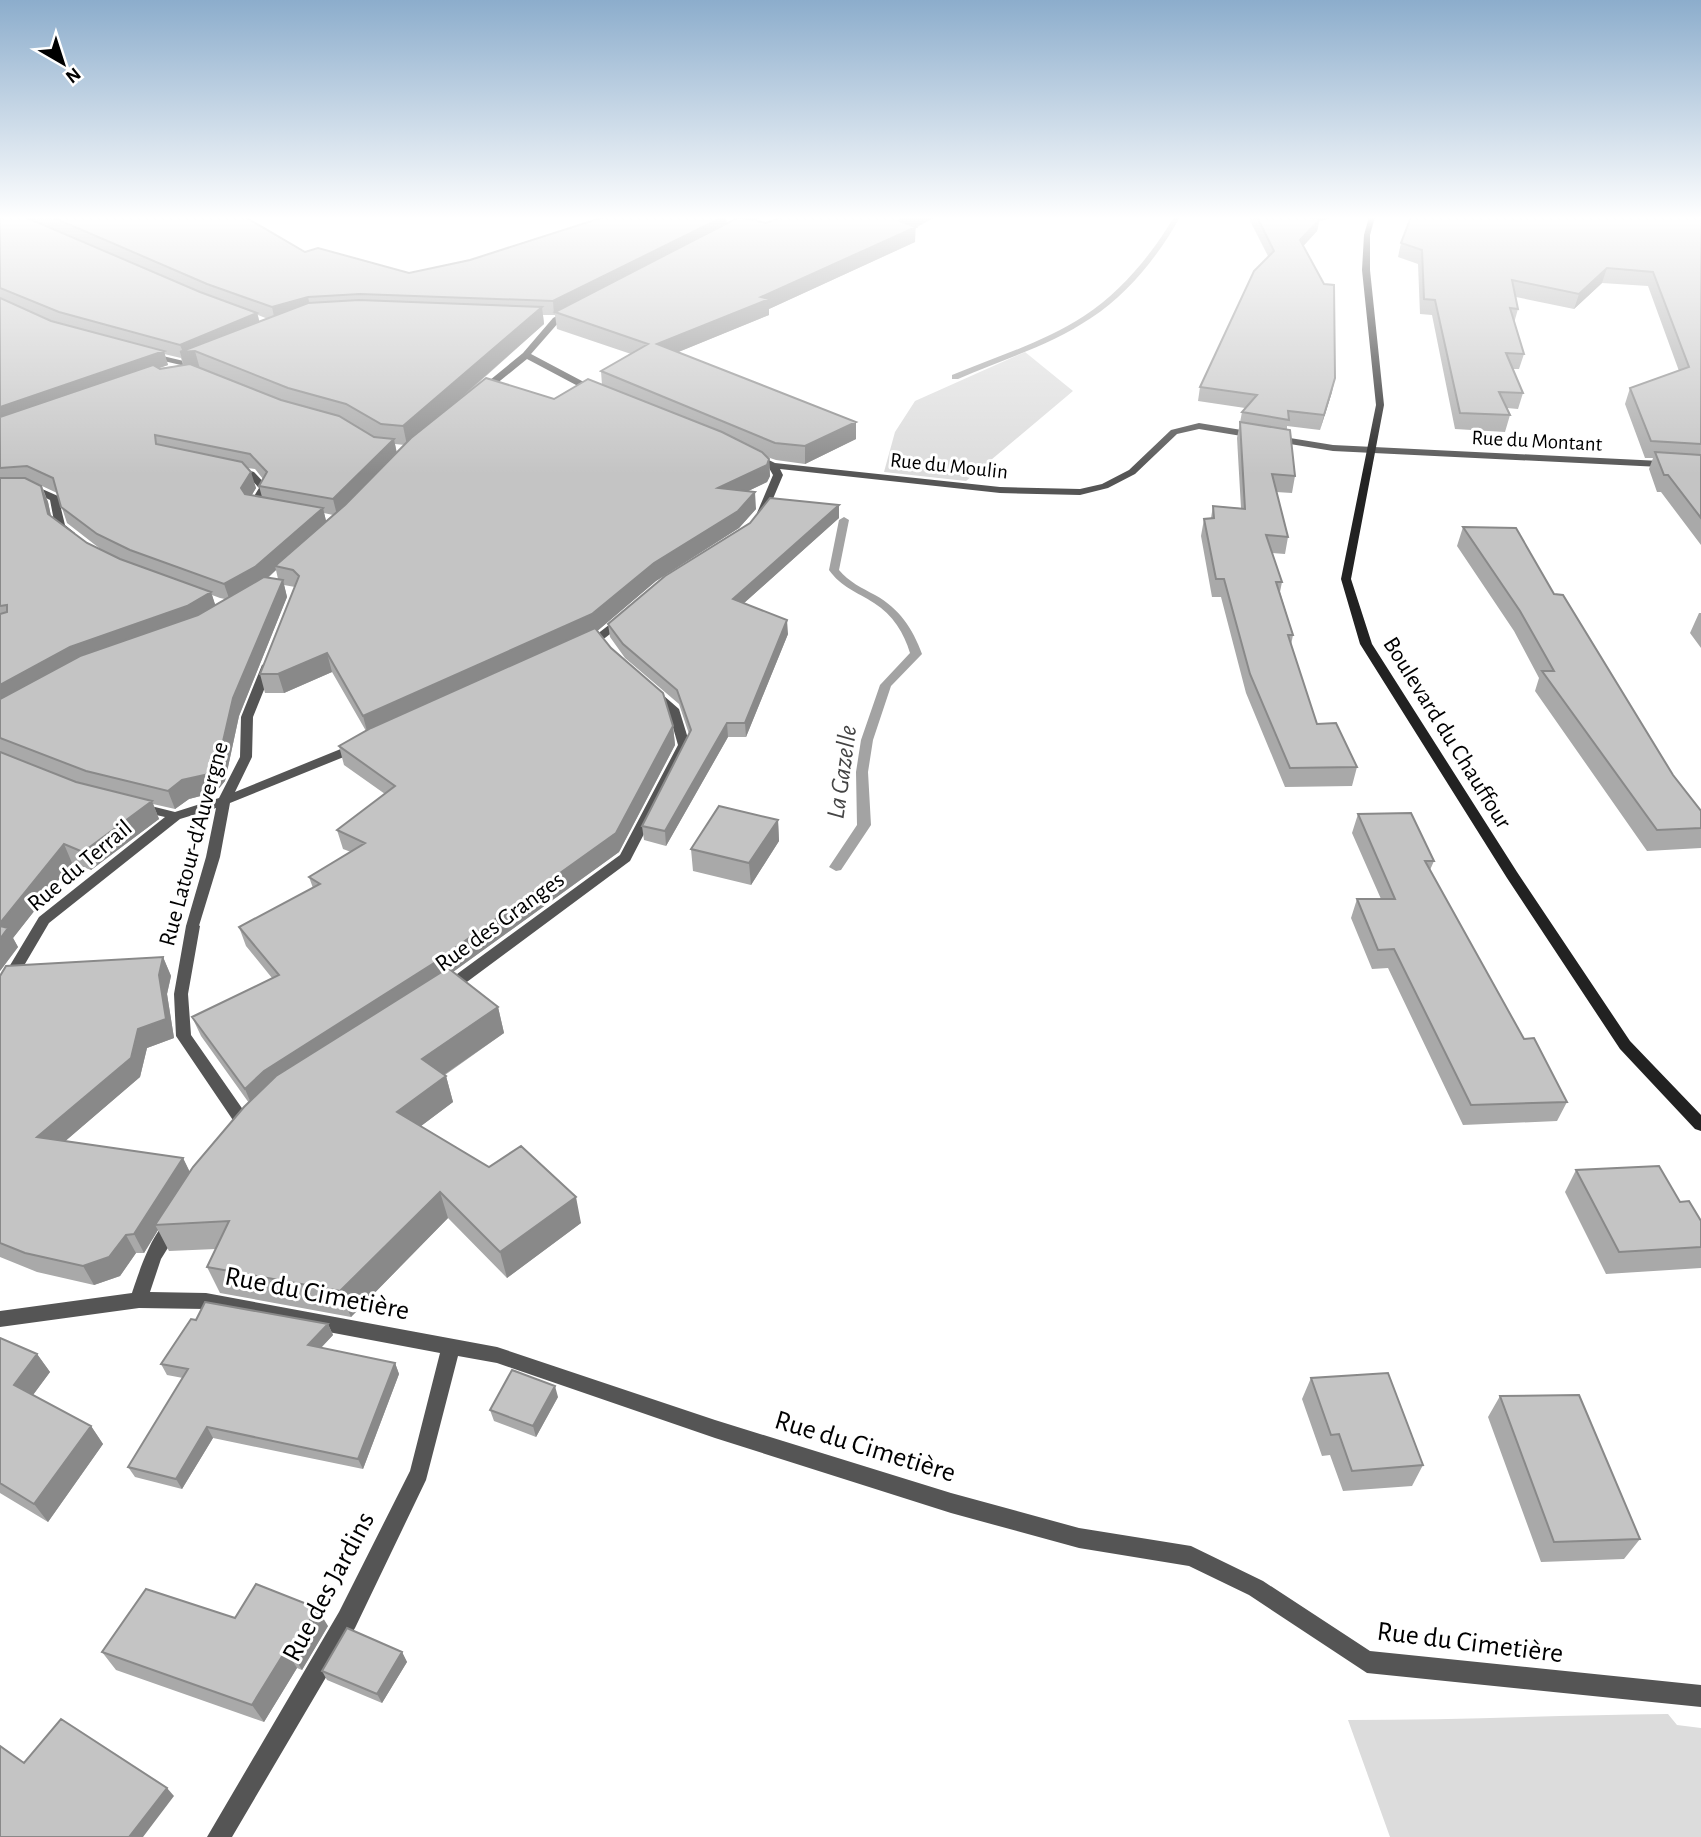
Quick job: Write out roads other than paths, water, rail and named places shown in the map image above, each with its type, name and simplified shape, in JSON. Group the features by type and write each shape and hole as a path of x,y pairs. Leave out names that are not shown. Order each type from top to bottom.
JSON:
{"main road":[{"name":"Boulevard du Chauffour","path":"1369,303 1380,405 1346,579 1366,644 1511,875 1625,1045 1701,1125"}],"street":[{"path":"473,398 526,355 556,320 579,308"},
{"path":"542,320 556,320"},
{"path":"135,352 185,364"},
{"path":"526,355 611,399"},
{"path":"165,371 195,360"},
{"name":"Rue du Moulin","path":"741,450 774,466 1000,490 1080,492 1105,486 1132,472 1174,432 1185,427 1199,426 1332,448 1370,450"},
{"name":"Rue du Montant","path":"1370,450 1701,466"},
{"path":"220,466 251,474 264,488 253,506 265,508"},
{"path":"753,523 776,484 778,475 774,466"},
{"path":"0,489 33,488 55,498 60,526 79,540"},
{"path":"575,648 600,637 630,611"},
{"path":"600,637 613,654"},
{"name":"Rue Latour-d'Auvergne","path":"247,1129 184,1036 180,1018 184,965 213,857 224,801 246,757 247,718 272,655"},
{"name":"Rue des Granges","path":"437,995 467,976 625,858 684,745 673,709 637,678"},
{"path":"126,804 175,816 224,801 369,742"},
{"name":"Rue du Terrail","path":"0,994 44,919 175,816"},
{"path":"139,1300 153,1257 182,1211"},
{"name":"Rue du Cimetière","path":"2,1314 139,1300 206,1301 497,1355 715,1429 951,1503 1079,1538 1191,1556 1256,1587 1367,1662 1701,1696"},
{"name":"Rue des Jardins","path":"219,1837 347,1620 419,1473 451,1347"}],"waterway":[{"name":"La Gazelle","path":"955,377 1073,326 1106,303"},
{"name":"La Gazelle","path":"836,867 864,825 862,772 867,740 886,685 916,654 906,631 891,611 848,585 834,570 844,520"}]}
